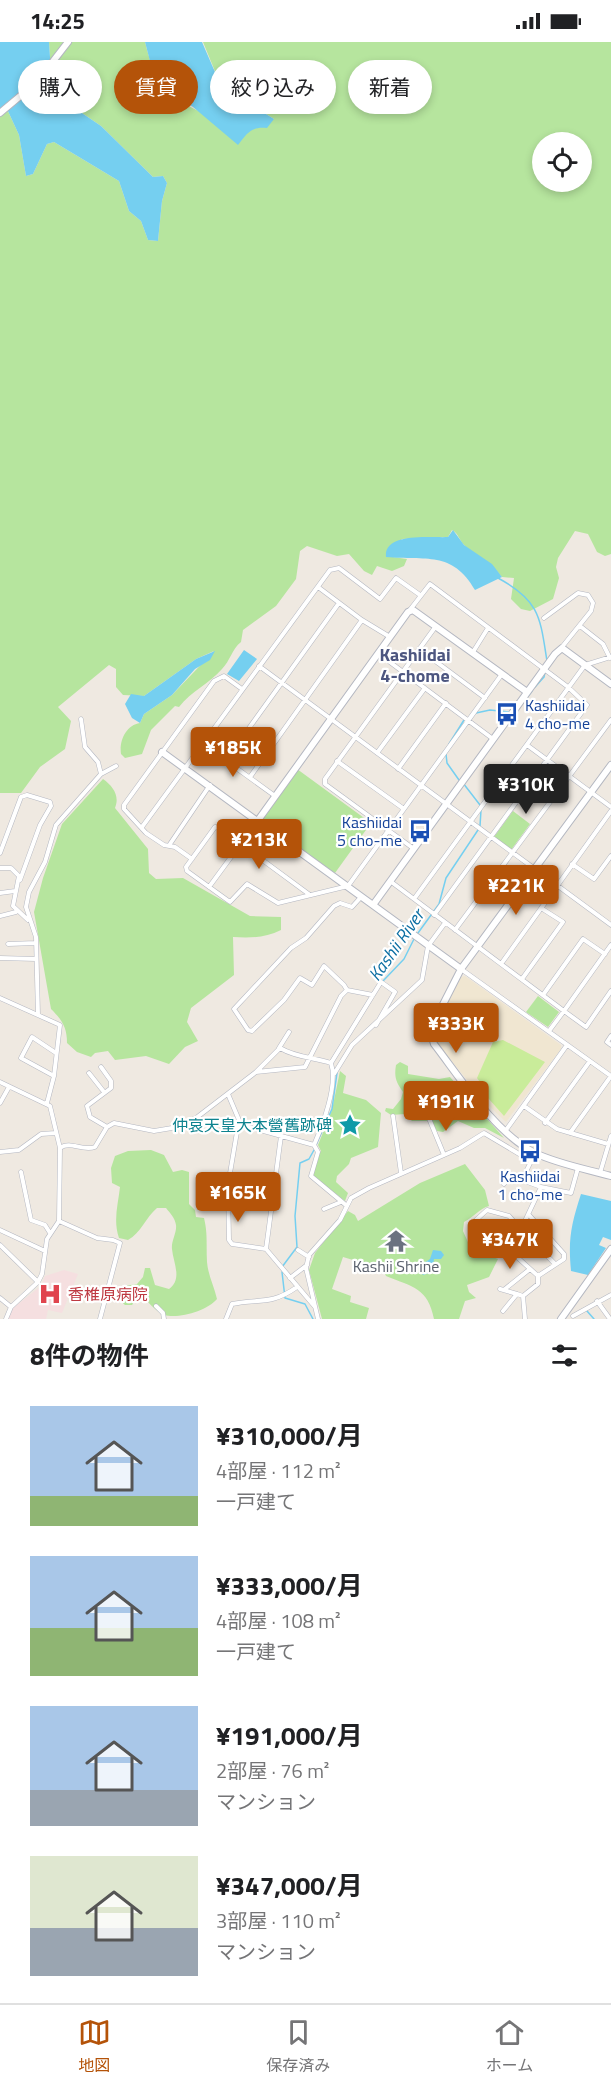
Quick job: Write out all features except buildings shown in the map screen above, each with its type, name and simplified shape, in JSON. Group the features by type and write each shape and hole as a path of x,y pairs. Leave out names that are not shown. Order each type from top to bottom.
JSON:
{"street":[{"path":"0,113 37,82 68,42"},
{"path":"142,827 330,570 339,568 380,599 396,578 420,595"},
{"path":"209,887 430,584 568,687 587,705 434,915"},
{"path":"318,587 362,620 390,637"},
{"path":"373,905 544,669 580,626 593,603 588,595 578,593 544,618"},
{"path":"226,760 339,603"},
{"path":"408,612 413,610 418,612 527,692"},
{"path":"250,777 362,620"},
{"path":"414,849 325,784 325,779 436,625"},
{"path":"414,899 585,665 610,657 603,644 580,626"},
{"path":"472,652 488,628"},
{"path":"562,648 611,684"},
{"path":"419,649 485,698"},
{"path":"379,654 493,739"},
{"path":"259,666 611,925"},
{"path":"310,895 215,827 186,867 187,871 230,902 247,884 278,903 348,886 502,674"},
{"path":"192,859 170,844 164,845 124,809 124,805 214,681 224,676 242,689"},
{"path":"377,753 425,688"},
{"path":"398,769 446,703"},
{"path":"81,719 85,747 98,762 101,774"},
{"path":"455,930 611,720"},
{"path":"203,744 275,796"},
{"path":"501,964 611,809 527,745"},
{"path":"162,752 611,1076 570,1133"},
{"path":"337,761 404,809"},
{"path":"611,765 461,969 433,1024 432,1040 479,1102 506,1130 535,1153 611,1176"},
{"path":"38,1015 36,943 26,907 29,892 45,862 56,825 101,774 116,766"},
{"path":"170,844 210,785"},
{"path":"0,853 2,838 21,797 27,795 50,802 51,806 40,825 13,902 16,912 29,920"},
{"path":"573,864 594,879 611,856"},
{"path":"0,868 14,870 20,880"},
{"path":"390,881 586,1027 611,991"},
{"path":"0,893 15,891"},
{"path":"346,990 344,985 324,966 312,985 300,978 284,1000 252,1031 248,1030 234,1009 294,945 306,938 336,903 352,907 361,896"},
{"path":"522,979 563,922 541,908"},
{"path":"0,916 16,912"},
{"path":"314,1145 328,1112 328,1095 334,1074 352,1045 422,980 428,946 445,923"},
{"path":"543,995 583,939 605,954"},
{"path":"8,944 36,943"},
{"path":"549,1031 611,945"},
{"path":"0,958 36,958"},
{"path":"334,1074 331,1063 381,982 395,992 376,1025"},
{"path":"346,990 373,995"},
{"path":"256,1072 305,1067 334,1007 346,990"},
{"path":"0,999 60,1025 54,1076 47,1103"},
{"path":"60,1148 69,1144 85,1149 95,1147 107,1127 120,1122 154,1131 171,1128 196,1118 256,1072 279,1049 289,1032"},
{"path":"611,1036 607,1042 611,1045"},
{"path":"54,1076 21,1058 32,1037 56,1053"},
{"path":"506,1130 567,1045"},
{"path":"279,1049 296,1056 310,1056 331,1063"},
{"path":"545,1123 590,1061"},
{"path":"101,1067 111,1081 111,1088 87,1107 90,1117 107,1127"},
{"path":"89,1073 104,1092"},
{"path":"0,1082 50,1106 60,1148 59,1221 50,1233 42,1274 38,1282 11,1307 6,1319"},
{"path":"0,1103 9,1087"},
{"path":"228,1094 235,1107 238,1124 228,1191 229,1240 232,1244 266,1250 315,1306"},
{"path":"524,1106 545,1123 608,1144"},
{"path":"393,1116 402,1173"},
{"path":"428,1116 444,1155"},
{"path":"238,1124 314,1145 318,1152 311,1176 347,1206"},
{"path":"0,1152 18,1150 40,1134 56,1133"},
{"path":"318,1319 307,1265 309,1257 340,1220 351,1198 444,1155 484,1133 531,1161"},
{"path":"266,1250 281,1136"},
{"path":"600,1173 611,1136"},
{"path":"522,1180 535,1153"},
{"path":"504,1184 509,1176 571,1193 579,1167"},
{"path":"21,1172 31,1220 45,1225 50,1233"},
{"path":"516,1224 524,1223 541,1186"},
{"path":"324,1209 342,1202"},
{"path":"523,1296 538,1284 538,1276 476,1220 488,1210 509,1216 555,1264"},
{"path":"529,1215 564,1254 564,1258 538,1276"},
{"path":"59,1221 98,1238 114,1240 120,1244 100,1319"},
{"path":"0,1230 45,1251"},
{"path":"0,1245 38,1282"},
{"path":"561,1319 611,1249"},
{"path":"298,1250 309,1257"},
{"path":"290,1278 307,1265"},
{"path":"523,1296 503,1289 530,1269"},
{"path":"226,1319 232,1304 259,1303 286,1295 297,1287"},
{"path":"503,1311 517,1294"},
{"path":"568,1309 575,1317 597,1301 611,1295"},
{"path":"523,1296 525,1319"},
{"path":"0,1298 11,1307"},
{"path":"597,1301 610,1319"},
{"path":"156,1306 163,1313 164,1319"}],"shaded area":[{"path":"465,976 561,1045 561,1049 506,1122 485,1102 438,1044 436,1035 438,1022 461,977"},
{"name":"香椎原病院","path":"64,1270 78,1274 62,1313 48,1310 46,1319 8,1319 13,1308 41,1286 45,1276"}],"green space":[{"path":"49,42 145,42 150,60 114,60 114,114 198,114 198,111 249,131 274,119 266,114 336,114 336,60 210,60 203,42 611,42 611,554 605,556 597,552 588,534 575,531 558,558 556,567 559,578 553,599 530,611 521,609 511,599 514,578 502,577 493,567 464,545 452,530 448,537 402,539 386,556 407,559 404,566 392,571 377,566 372,575 364,571 349,554 337,556 307,546 300,551 296,579 276,606 243,630 241,642 217,674 179,707 175,706 151,730 142,754 125,758 121,754 122,739 127,730 140,723 144,714 172,695 214,651 196,659 144,696 123,695 116,687 116,669 109,665 58,707 71,721 65,749 40,767 21,793 0,793 0,108 7,109 19,135 26,176 33,174 47,144 54,142 119,181 129,211 141,221 148,240 158,241 162,201 167,183 163,176 153,177 101,126 83,114 102,114 102,60 50,60"},
{"path":"297,769 371,823 335,873 260,820"},
{"path":"103,779 115,792 117,799 115,808 148,849 149,873 156,879 183,878 250,916 281,917 281,930 275,933 257,937 233,937 234,975 191,1008 187,1022 198,1041 185,1047 169,1064 146,1056 115,1060 108,1051 95,1053 91,1057 77,1052 67,1043 63,1024 51,1009 34,912 62,824"},
{"path":"513,811 530,824 511,850 494,837"},
{"path":"538,996 559,1012 548,1027 526,1012"},
{"path":"503,1040 545,1062 504,1116 480,1089 483,1086 477,1078 493,1042"},
{"path":"400,1062 408,1066 408,1074 439,1079 450,1077 504,1138 485,1128 474,1128 458,1121 443,1132 437,1131 431,1121 412,1121 405,1114 391,1115 385,1111 386,1108 393,1109 401,1099 403,1092 395,1073 396,1065"},
{"path":"340,1071 346,1076 343,1093 366,1100 381,1113 378,1147 351,1158 349,1164 337,1176 336,1182 348,1193 345,1201 313,1176 313,1166 321,1151 318,1145 332,1110"},
{"path":"151,1150 164,1155 173,1172 182,1170 189,1172 189,1204 195,1210 196,1217 204,1218 208,1267 217,1299 207,1307 185,1315 164,1315 145,1299 137,1298 132,1305 125,1305 113,1295 114,1288 137,1284 143,1277 145,1268 150,1268 155,1285 169,1289 176,1280 172,1246 176,1225 166,1208 157,1208 128,1240 119,1238 117,1231 116,1212 120,1187 112,1183 111,1168 115,1156 128,1151"},
{"name":"Kashii Shrine","path":"465,1164 485,1190 489,1206 464,1222 463,1231 471,1249 498,1259 489,1277 467,1285 469,1292 476,1298 465,1301 459,1319 434,1319 428,1301 418,1290 386,1276 383,1269 343,1257 332,1289 351,1296 350,1302 369,1308 366,1319 322,1319 309,1270 315,1253 348,1211 355,1215 358,1221 420,1183"}],"water":[{"path":"0,42 49,42 50,60 18,60 18,114 83,114 101,126 153,177 163,176 167,183 162,201 158,241 148,240 141,221 129,211 119,181 54,142 47,144 33,174 26,176 19,135 7,109 0,108"},
{"path":"145,42 202,42 210,61 210,114 266,114 274,119 267,128 250,131 238,145 198,111 198,60 150,60"},
{"path":"453,530 464,545 492,564 502,577 475,590 466,577 447,563 437,560 386,557 387,549 392,543 410,538 448,537"},
{"path":"244,650 257,659 239,681 227,674"},
{"path":"215,651 210,660 195,669 172,695 144,714 140,723 132,718 125,704 131,694 144,696 196,659"},
{"path":"581,1194 611,1201 611,1240 603,1237 599,1245 606,1248 588,1275 571,1271 571,1232"},
{"path":"433,1250 441,1251 444,1255 441,1259 434,1259 432,1272 423,1275 420,1270 421,1265 430,1259"}],"waterway":[{"name":"Kashii River","path":"498,578 522,594 536,612 547,661"},
{"name":"Kashii River","path":"535,687 544,677 545,672"},
{"name":"Kashii River","path":"519,708 532,691"},
{"name":"Kashii River","path":"476,713 490,710 509,712"},
{"name":"Kashii River","path":"449,744 464,720"},
{"name":"Kashii River","path":"446,754 447,763 459,780"},
{"name":"Kashii River","path":"463,783 480,805"},
{"name":"Kashii River","path":"480,826 481,810"},
{"name":"Kashii River","path":"418,933 439,904 446,878 478,830"},
{"name":"Kashii River","path":"383,981 404,959 415,937"},
{"name":"Kashii River","path":"316,1145 332,1109 337,1073"},
{"name":"Kashii River","path":"282,1267 297,1247 295,1216 300,1163 309,1159 314,1150"},
{"name":"Kashii River","path":"282,1272 285,1298 305,1304 313,1319"},
{"path":"587,1311 594,1319"}],"place":[{"name":"Kashiidai 4 cho-me","path":"507,714"},
{"name":"Kashiidai 5 cho-me","path":"420,831"},
{"name":"仲哀天皇大本營舊跡碑","path":"350,1125"},
{"name":"Kashiidai 1 cho-me","path":"530,1151"},
{"name":"Kashii Shrine","path":"396,1241"},
{"name":"香椎原病院","path":"50,1294"}],"district":[{"name":"Kashiidai 4-chome","path":"415,664"}]}
